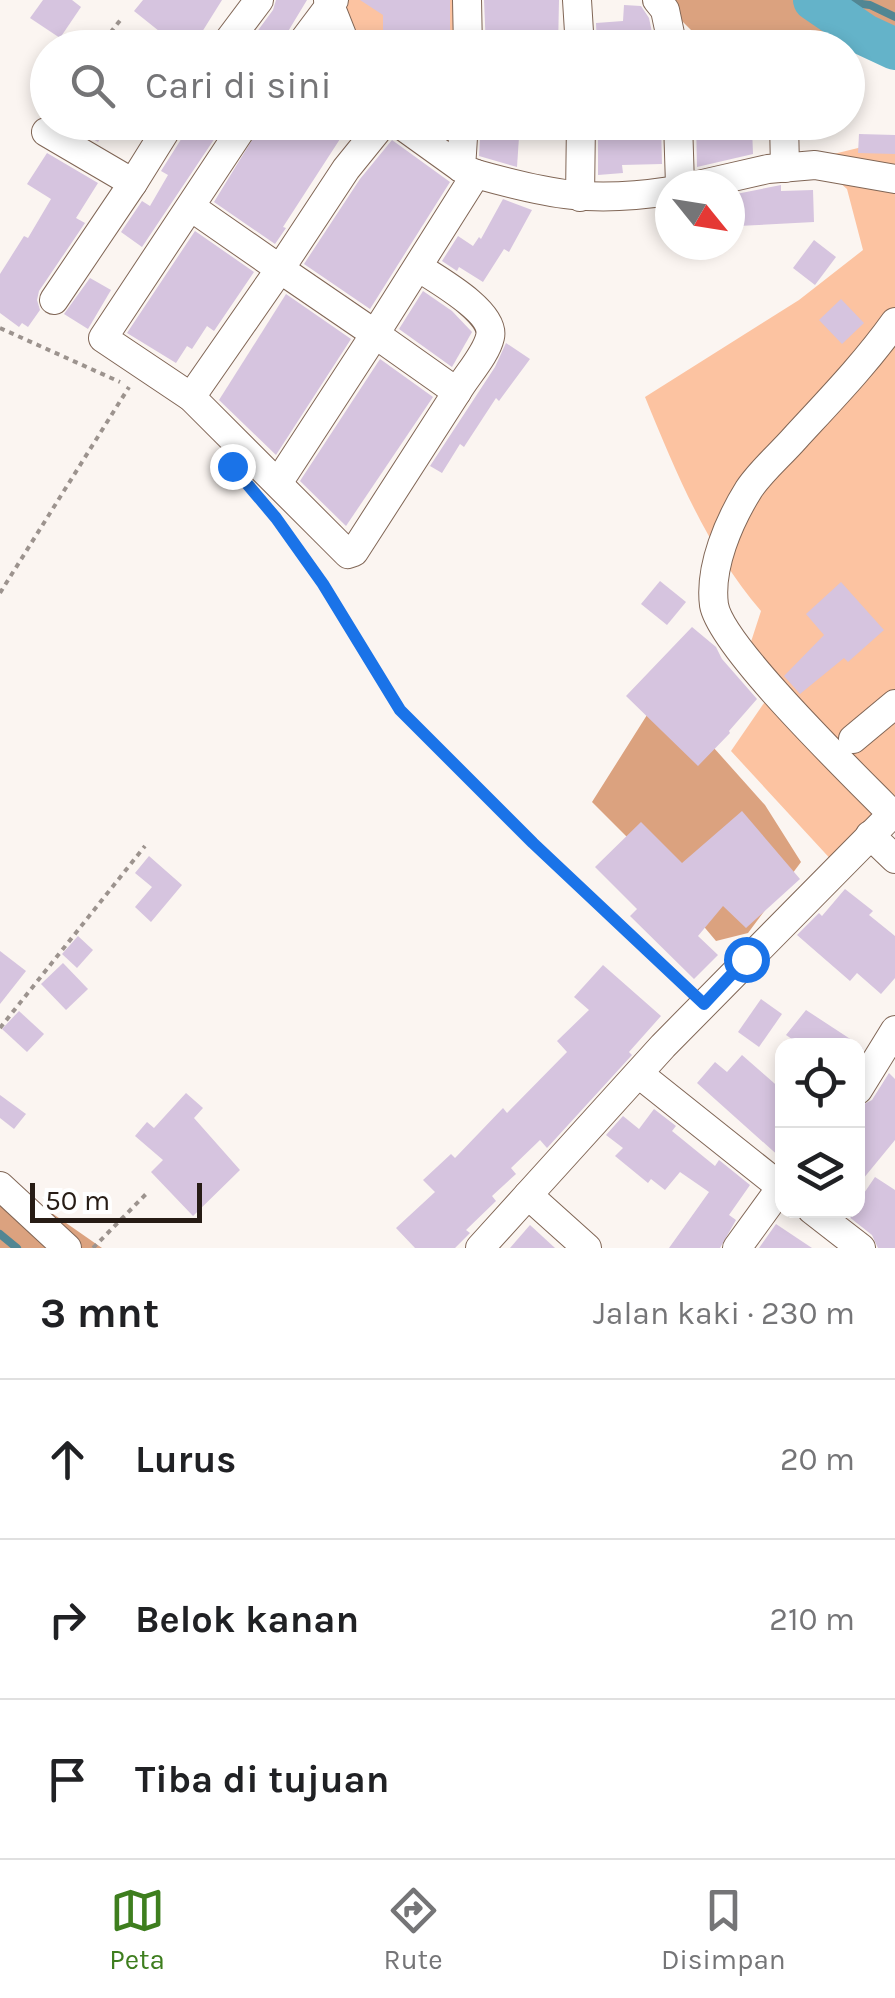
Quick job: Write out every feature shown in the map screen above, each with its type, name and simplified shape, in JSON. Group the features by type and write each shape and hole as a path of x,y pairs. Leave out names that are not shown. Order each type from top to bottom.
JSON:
{"street":[{"path":"236,30 259,0"},
{"path":"468,0 468,30"},
{"path":"578,0 579,30"},
{"path":"657,0 669,30"},
{"path":"310,30 330,1"},
{"path":"330,1 340,30"},
{"path":"60,140 133,183"},
{"path":"54,300 160,140"},
{"path":"234,140 103,338 191,397 348,554 354,552 490,337 488,322 462,297 418,267"},
{"path":"191,397 369,140"},
{"path":"422,140 468,171 548,194 628,197 655,192"},
{"path":"278,482 418,267 468,171 465,140"},
{"path":"580,197 581,140"},
{"path":"679,140 680,170"},
{"path":"784,140 784,168"},
{"path":"745,176 815,164 895,180"},
{"path":"191,207 457,392"},
{"path":"480,1248 704,1004 893,814 748,661 714,608 713,578 722,545 749,488 870,357 895,322"},
{"path":"852,739 895,704"},
{"path":"870,835 895,859"},
{"path":"865,1081 890,1050"},
{"path":"639,1074 775,1181"},
{"path":"0,1186 67,1248"},
{"path":"528,1195 587,1248"},
{"path":"737,1248 775,1196"},
{"path":"822,1218 861,1248"}],"path":[{"path":"112,30 122,18"},
{"path":"0,328 139,393"},
{"path":"0,593 130,387"},
{"path":"276,518 323,584 400,710 533,843 704,1004"},
{"path":"0,1028 144,846"},
{"path":"94,1248 147,1193"}],"shaded area":[{"path":"341,0 465,0 465,30 347,30"},
{"path":"661,0 796,0 839,30 691,30"},
{"path":"814,0 895,0 895,49 865,35 865,30 858,30"},
{"path":"865,41 895,53 895,67 865,54"},
{"path":"895,139 895,805 836,865 731,751 775,687 748,651 761,611 709,535 681,482 645,397 799,300 863,250 847,189 813,159"},
{"path":"659,696 705,738 765,805 801,862 748,933 716,941 638,848 592,802"},
{"path":"0,1177 102,1248 0,1248"}],"building":[{"path":"43,0 72,0 81,7 65,30 48,30 30,18"},
{"path":"143,0 222,0 203,30 158,30 134,11"},
{"path":"276,0 307,0 289,30 258,30"},
{"path":"360,0 450,0 450,30 383,30 383,15"},
{"path":"484,0 559,0 558,30 485,30"},
{"path":"624,5 641,6 652,30 596,30 596,23 623,21"},
{"path":"865,134 895,135 895,154 858,153 859,140 865,140"},
{"path":"181,140 214,140 142,247 121,232 142,201 150,206 168,175 161,171"},
{"path":"252,140 339,140 275,244 214,202"},
{"path":"392,140 450,182 370,309 304,264 360,179"},
{"path":"480,140 519,140 517,167 479,156"},
{"path":"598,140 661,140 662,164 622,165 623,173 598,175"},
{"path":"696,140 752,140 753,154 697,167"},
{"path":"47,153 98,183 76,218 85,223 39,291 40,310 28,327 22,323 19,327 0,313 0,274 51,199 27,184"},
{"path":"781,185 781,191 813,190 814,222 745,226 745,192"},
{"path":"503,199 532,210 509,252 504,249 483,282 442,261 458,236 473,246 481,239"},
{"path":"195,231 254,272 214,331 207,326 192,349 187,346 176,363 127,333"},
{"path":"814,240 836,257 815,285 793,268"},
{"path":"90,278 111,290 88,329 64,314"},
{"path":"423,291 452,311 472,332 452,367 399,329"},
{"path":"286,294 351,339 276,455 219,400"},
{"path":"841,299 864,323 842,344 819,320"},
{"path":"506,343 530,359 499,401 496,398 464,447 460,444 442,473 430,466 495,367"},
{"path":"380,359 433,397 346,526 300,481"},
{"path":"660,581 686,602 667,625 641,604"},
{"path":"841,582 884,630 848,662 844,658 800,694 784,676 824,635 806,614"},
{"path":"692,627 716,647 757,699 698,766 626,696"},
{"path":"742,811 800,879 746,928 723,906 698,936 718,955 694,979 630,916 637,909 595,867 641,822 682,863"},
{"path":"149,856 182,885 151,922 135,907 152,887 135,873"},
{"path":"845,889 873,911 869,915 895,936 895,978 881,994 857,973 850,981 797,935 819,913 822,916"},
{"path":"78,936 93,950 77,968 62,954"},
{"path":"0,951 26,971 0,1004"},
{"path":"63,963 88,989 66,1010 41,984"},
{"path":"603,965 661,1016 629,1052 632,1055 547,1148 540,1140 511,1168 516,1174 492,1196 496,1201 466,1230 470,1233 455,1248 415,1248 396,1228 435,1192 423,1180 451,1154 455,1158 503,1108 507,1113 567,1052 557,1041 589,1010 574,997"},
{"path":"761,999 782,1014 759,1047 738,1032"},
{"path":"806,1010 849,1038 790,1038 786,1035"},
{"path":"19,1011 44,1034 27,1052 2,1029"},
{"path":"742,1055 775,1084 775,1153 697,1083 715,1062 727,1072"},
{"path":"889,1073 895,1079 895,1140 865,1176 865,1104 872,1100"},
{"path":"186,1093 203,1108 194,1118 240,1170 193,1216 151,1172 163,1160 135,1136 147,1122 154,1128"},
{"path":"0,1095 26,1114 14,1129 0,1118"},
{"path":"654,1109 676,1126 672,1131 715,1166 719,1160 750,1185 729,1215 736,1220 720,1248 669,1248 709,1192 680,1172 665,1190 651,1179 648,1183 615,1156 623,1148 606,1135 623,1116 639,1129"},
{"path":"875,1177 895,1190 895,1248 878,1248 872,1235 851,1218 865,1218 865,1192"},
{"path":"776,1224 812,1248 759,1248"},
{"path":"530,1225 555,1248 510,1248"}],"waterway":[{"path":"814,0 858,30"},
{"path":"830,0 870,5 895,17"},
{"path":"865,35 895,49"},
{"path":"0,1234 17,1248"}],"route":[{"path":"232,466 276,518 323,584 400,710 533,843 704,1004 746,959"}]}
